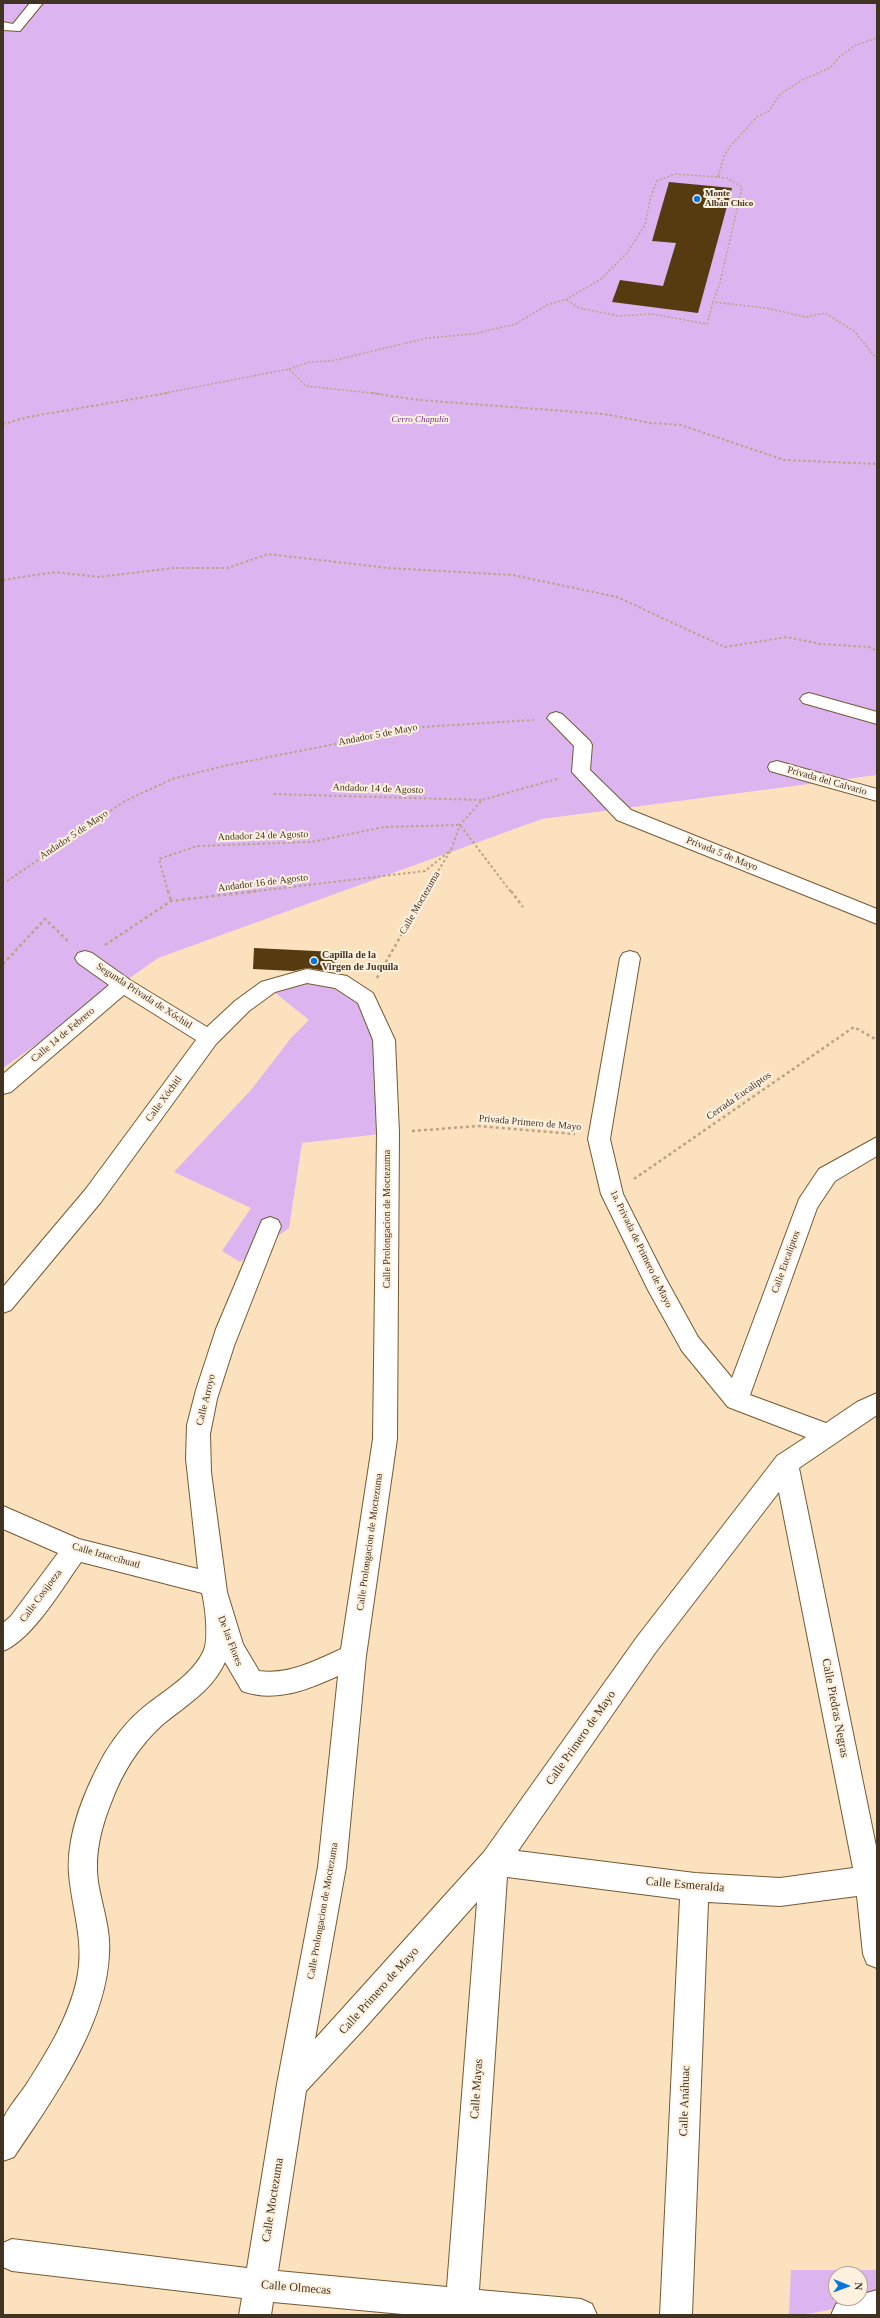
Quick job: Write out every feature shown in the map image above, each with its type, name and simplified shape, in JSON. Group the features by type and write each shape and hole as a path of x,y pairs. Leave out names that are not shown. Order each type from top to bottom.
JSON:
{"street":[{"path":"3,26 16,28 37,3"},
{"path":"809,699 877,718"},
{"path":"556,718 583,745 581,772"},
{"name":"Privada del Calvario","path":"777,767 877,795"},
{"name":"Privada 5 de Mayo","path":"581,772 624,814 877,917"},
{"name":"Segunda Privada de Xóchitl","path":"85,958 123,985 209,1038"},
{"name":"1a. Privada de Primero de Mayo","path":"630,958 599,1139 612,1194 656,1283 690,1344 736,1400"},
{"name":"Calle Xóchitl","path":"3,1303 93,1196 209,1038 242,1006 268,987 307,976 340,981 366,998"},
{"name":"Calle 14 de Febrero","path":"3,1086 123,985"},
{"name":"Calle Prolongacion de Moctezuma","path":"292,2084 332,1867 354,1656 385,1439 388,1133 384,1040 366,998"},
{"name":"Calle Eucaliptos","path":"736,1400 806,1205 827,1175 874,1148"},
{"name":"Calle Arroyo","path":"214,1594 206,1518 198,1472 198,1434 208,1387 235,1306 270,1226"},
{"path":"736,1400 828,1434"},
{"name":"Calle Primero de Mayo","path":"292,2084 353,2020 494,1862 646,1645 786,1464 828,1434 877,1403"},
{"name":"Calle Piedras Negras","path":"786,1464 873,1880 877,1954"},
{"name":"Calle Iztaccíhuatl","path":"3,1517 76,1549 214,1594"},
{"name":"Calle Cosijoeza","path":"3,1639 20,1624 76,1549"},
{"path":"3,2146 41,2088 69,2037 90,1990 96,1953 83,1871 85,1839 107,1778 123,1748 152,1717 199,1681 218,1647 214,1594"},
{"name":"De las Flores","path":"214,1594 237,1664 251,1682 267,1686 285,1684 310,1676 354,1656"},
{"name":"Calle Esmeralda","path":"494,1862 694,1887 780,1892 873,1880"},
{"name":"Calle Mayas","path":"461,2309 494,1862"},
{"name":"Calle Anáhuac","path":"676,2315 694,1887"},
{"name":"Calle Moctezuma","path":"255,2315 292,2084"},
{"name":"Calle Olmecas","path":"12,2254 461,2309 581,2315"},
{"path":"847,2315 877,2306"}],"path":[{"path":"718,177 724,156 731,145 758,116 769,112 780,94 802,80 830,68 840,57 856,45 877,38"},
{"path":"3,424 28,417 144,396 183,391 289,369 309,362 332,361 427,338 472,334 516,324 548,305 567,299 601,279 627,253 645,225 651,196 657,181 675,174 718,177 728,178 742,187 720,283 707,324 676,320 652,314 620,316 579,308 567,299"},
{"path":"713,302 766,308 806,317 825,313 854,331 877,359"},
{"path":"289,369 306,386 400,396 419,400 604,414 651,423 681,424 784,460 877,464"},
{"path":"3,580 55,572 98,577 174,568 228,568 268,554 388,568 513,575 617,597 725,647 753,644 787,637 821,644 868,647 877,651"},
{"name":"Andador 5 de Mayo","path":"7,881 125,801 172,779 228,765 422,727 556,718"},
{"path":"451,850 460,825 482,800 581,772"},
{"name":"Andador 14 de Agosto","path":"274,794 482,800"},
{"path":"460,825 523,907"},
{"name":"Andador 24 de Agosto","path":"171,901 159,859 197,846 311,842 384,827 460,825"},
{"name":"Andador 16 de Agosto","path":"85,958 171,901 425,871 451,850"},
{"name":"Calle Moctezuma","path":"366,998 415,908 451,850"},
{"name":"Segunda Privada de Xóchitl","path":"3,964 44,919 85,958"},
{"name":"Cerrada Eucaliptos","path":"612,1194 854,1027 877,1040"},
{"name":"Privada Primero de Mayo","path":"388,1133 478,1126 578,1134 599,1139"}],"green space":[{"name":"Cerro Chapulín","path":"3,3 877,3 877,775 542,819 158,958 3,1068"},
{"path":"307,976 366,998 388,1133 302,1143 289,1228 240,1262 222,1251 251,1208 174,1172 251,1090 291,1038 309,1020 268,987"},
{"path":"791,2270 828,2270 828,2306 844,2306 800,2315 789,2315"},
{"path":"868,2270 877,2270 877,2296 868,2299"}],"building":[{"path":"669,182 732,188 698,313 612,302 620,280 663,286 676,243 652,241"},
{"path":"254,948 336,952 333,972 307,968 294,971 253,969"}],"place":[{"name":"Monte Albán Chico","path":"697,199"},
{"name":"Capilla de la Virgen de Juquila","path":"314,961"}]}
